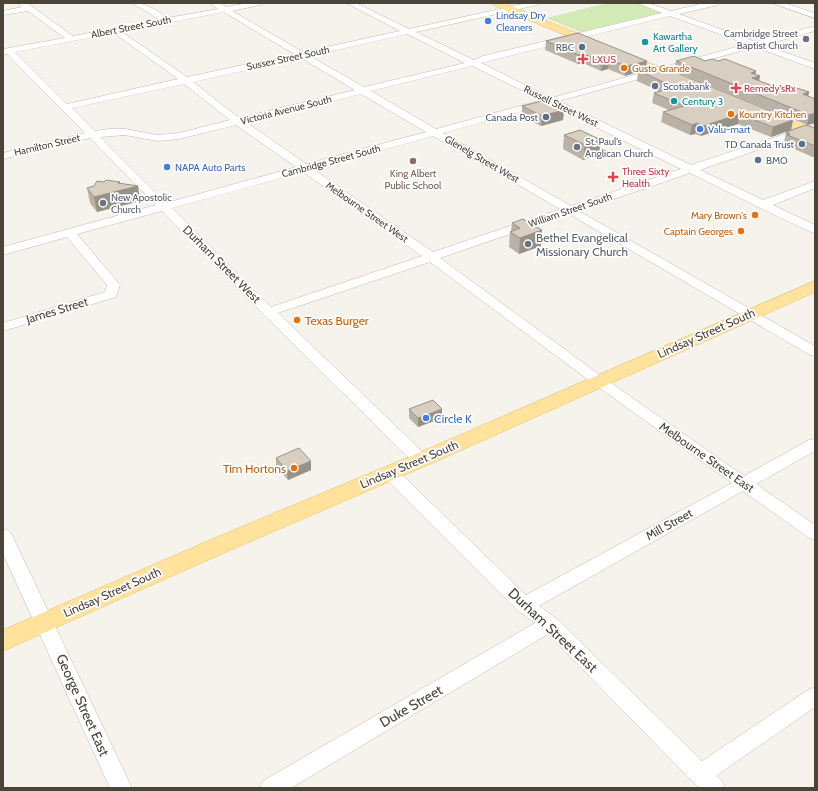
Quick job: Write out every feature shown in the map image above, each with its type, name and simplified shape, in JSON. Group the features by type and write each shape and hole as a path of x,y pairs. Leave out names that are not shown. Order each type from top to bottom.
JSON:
{"main road":[{"path":"496,3 686,82"},
{"path":"756,110 811,131"},
{"name":"Lindsay Street South","path":"3,640 238,537 420,460 815,286"}],"street":[{"path":"22,3 72,39"},
{"path":"135,3 149,9 166,21"},
{"name":"Glenelg Street West","path":"214,3 435,133 815,352"},
{"name":"Albert Street South","path":"6,52 260,3"},
{"name":"Russell Street West","path":"350,3 476,62 691,170 815,230"},
{"name":"Sussex Street South","path":"64,107 537,3"},
{"path":"641,3 815,66"},
{"name":"Victoria Avenue South","path":"91,135 120,132 151,138 179,136 476,62 487,61 578,37 711,5 725,3"},
{"path":"776,3 815,16"},
{"path":"3,13 29,8"},
{"name":"Cambridge Street South","path":"3,251 815,28"},
{"name":"Melbourne Street West","path":"116,30 237,121 432,257 599,380"},
{"name":"Durham Street West","path":"6,52 64,107 269,312 420,460"},
{"name":"William Street South","path":"269,312 570,210 811,131"},
{"name":"Hamilton Street","path":"3,156 91,135"},
{"path":"762,205 815,184"},
{"name":"James Street","path":"3,327 111,294 114,285 70,233"},
{"name":"Melbourne Street East","path":"599,380 815,534"},
{"name":"Mill Street","path":"524,605 815,444"},
{"name":"Durham Street East","path":"390,473 524,605 550,624 708,781"},
{"name":"George Street East","path":"3,535 45,622 121,788"},
{"name":"Duke Street","path":"271,788 550,624"},
{"path":"708,781 815,696"}],"green space":[{"path":"608,3 638,3 663,12 581,32 546,18"}],"building":[{"path":"578,33 647,61 627,66 609,60 602,62 584,54 579,55 546,41"},
{"path":"694,56 705,61 712,59 718,61 725,59 756,71 751,73 760,76 752,78 778,88 788,85 809,92 803,94 815,99 815,113 809,115 676,61"},
{"path":"660,66 793,120 773,127 740,114 703,126 697,123 692,125 663,112 684,106 654,93 674,87 639,71"},
{"path":"546,100 554,100 564,105 564,110 542,116 522,106"},
{"path":"806,125 815,128 815,146 787,135 790,134 786,132"},
{"path":"580,130 601,140 585,145 564,135"},
{"path":"106,180 138,186 94,197 87,188 94,186 97,181 104,182"},
{"path":"523,219 542,230 520,238 510,232 520,228 512,223"},
{"path":"433,400 442,409 418,418 409,409"},
{"path":"299,448 311,461 287,471 276,458"}],"place":[{"name":"Lindsay Dry Cleaners","path":"488,21"},
{"name":"Cambridge Street Baptist Church","path":"806,39"},
{"name":"Kawartha Art Gallery","path":"645,42"},
{"name":"RBC","path":"582,47"},
{"name":"LXUS","path":"583,59"},
{"name":"Gusto Grande","path":"624,68"},
{"name":"Scotiabank","path":"655,86"},
{"name":"Remedy'sRx","path":"736,88"},
{"name":"Century 3","path":"674,101"},
{"name":"Kountry Kitchen","path":"731,114"},
{"name":"Canada Post","path":"546,117"},
{"name":"Valu-mart","path":"700,129"},
{"name":"TD Canada Trust","path":"802,144"},
{"name":"St. Paul’s Anglican Church","path":"577,147"},
{"name":"BMO","path":"758,160"},
{"name":"King Albert Public School","path":"413,161"},
{"name":"NAPA Auto Parts","path":"167,167"},
{"name":"Three Sixty Health","path":"613,177"},
{"name":"New Apostolic Church","path":"103,203"},
{"name":"Mary Brown's","path":"755,215"},
{"name":"Captain Georges","path":"741,231"},
{"name":"Bethel Evangelical Missionary Church","path":"528,244"},
{"name":"Texas Burger","path":"297,320"},
{"name":"Circle K","path":"426,418"},
{"name":"Tim Hortons","path":"294,468"}]}
